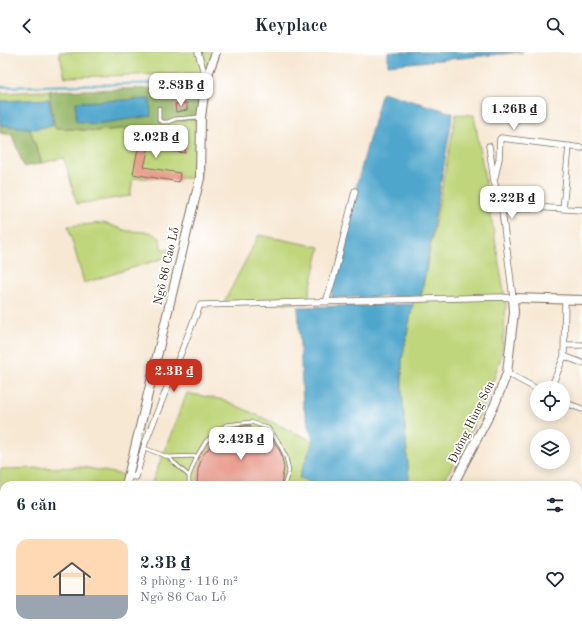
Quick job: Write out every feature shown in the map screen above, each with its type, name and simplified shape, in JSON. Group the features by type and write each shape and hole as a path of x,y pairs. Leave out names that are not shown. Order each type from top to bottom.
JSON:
{"street":[{"path":"198,52 206,80"},
{"name":"Ngõ 86 Cao Lỗ","path":"127,481 200,178 201,117 206,80 216,52"},
{"path":"494,181 501,138 582,148"},
{"path":"489,146 494,181 502,211 513,298"},
{"path":"563,209 568,146"},
{"path":"326,302 334,276 355,190"},
{"path":"502,211 532,207 582,210"},
{"path":"128,476 136,477 144,448 200,305 501,297 582,300"},
{"name":"Đường Hùng Sơn","path":"455,481 496,404 507,372 514,312 513,298"},
{"path":"553,381 564,356 565,300"},
{"path":"565,345 582,345"},
{"path":"564,356 582,361"},
{"path":"507,372 530,385"},
{"path":"570,405 582,409"}],"lane":[{"path":"159,108 159,120 162,122 168,122 175,119 201,117"},
{"path":"189,481 189,476 197,456 206,441 226,425 251,422 268,428 278,441 286,457 289,471 285,481"},
{"path":"144,448 168,457 189,476"},
{"path":"168,457 197,456"}],"green space":[{"path":"59,52 216,52 208,73 65,77"},
{"path":"205,87 201,117 156,126 97,131 55,128 49,91"},
{"path":"49,91 56,128 97,131 156,126 201,117 200,178 133,178 130,196 77,204 64,158 42,163 29,127 0,125 0,93"},
{"path":"456,114 474,115 506,304 502,354 486,402 444,481 408,481 402,391 402,359 414,299 421,298"},
{"path":"0,125 29,127 42,163 24,167 12,135 0,133"},
{"path":"104,223 127,231 150,232 160,238 161,248 175,251 174,255 84,283 68,226"},
{"path":"259,235 320,247 307,303 223,304"},
{"path":"187,393 224,400 313,441 299,477 308,481 153,481"},
{"path":"83,467 129,476 127,481 0,481 0,469"}],"water":[{"path":"388,52 523,52 388,65"},
{"path":"382,92 453,113 421,296 331,298 355,191"},
{"path":"49,99 53,125 37,129 0,125 0,101"},
{"path":"150,99 151,116 96,124 76,121 76,102"},
{"path":"413,304 402,359 402,391 408,481 307,481 299,478 313,441 303,405 298,307"}],"building":[{"path":"172,74 177,74 179,91 173,91"},
{"path":"187,103 187,110 176,112 175,104"},
{"path":"140,138 186,144 185,153 149,147 144,167 180,173 179,182 133,174"},
{"path":"251,425 247,435 262,442 267,431 281,453 284,468 282,481 197,481 198,469 203,455 215,441 229,431 238,427"}],"waterway":[{"path":"0,87 167,83"},
{"path":"181,83 196,83"}]}
